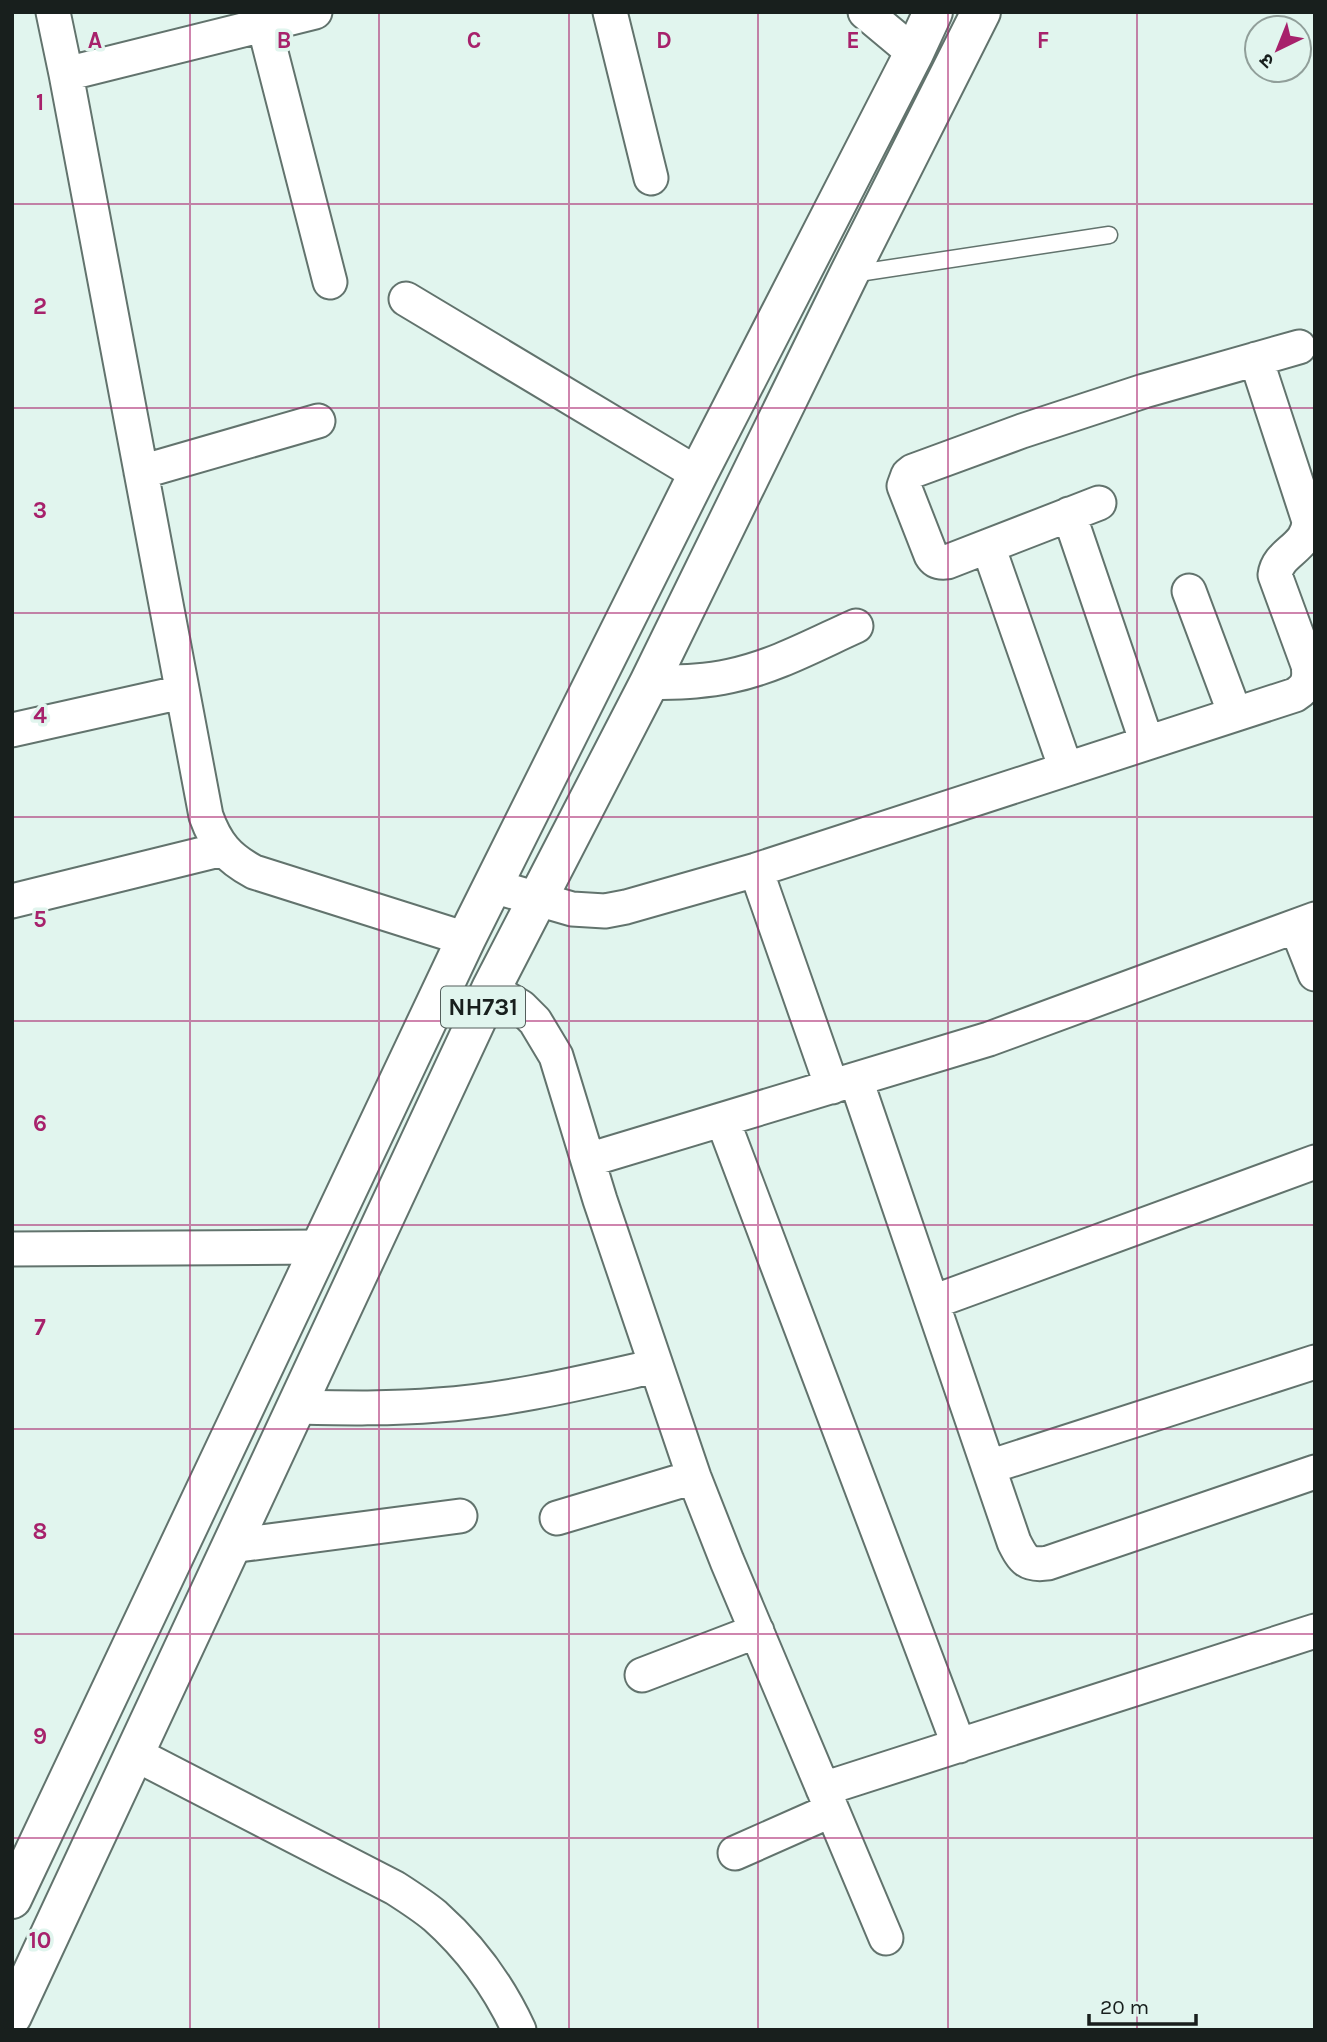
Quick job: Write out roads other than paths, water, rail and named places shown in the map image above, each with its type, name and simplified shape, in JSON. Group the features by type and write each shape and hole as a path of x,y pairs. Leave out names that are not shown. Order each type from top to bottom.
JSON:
{"highway":[{"name":"NH731","path":"12,1899 466,939 933,12"},
{"name":"NH731","path":"12,2016 491,989 649,682 981,12"}],"street":[{"path":"53,12 206,816 213,835 237,863 254,872 466,939"},
{"path":"66,74 315,12"},
{"path":"610,12 651,178"},
{"path":"865,12 914,53"},
{"path":"264,25 330,282"},
{"path":"406,299 698,474"},
{"path":"1147,743 1084,508 940,563 934,561 931,555 905,491 908,475 1022,431 1144,391 1299,347"},
{"path":"493,886 572,909 605,911 626,907 756,870 1295,695 1307,684 1308,665 1275,575 1279,563 1306,536 1309,522 1256,359"},
{"path":"141,472 318,421"},
{"path":"988,546 1066,769"},
{"path":"1189,591 1235,714"},
{"path":"649,682 694,682 732,676 765,666 856,626"},
{"path":"12,730 182,692"},
{"path":"12,901 223,849"},
{"path":"756,870 933,1302 989,1467 1024,1559 1032,1564 1048,1563 1315,1472"},
{"path":"588,1160 989,1039 1306,922 1315,974"},
{"path":"491,989 521,1007 535,1021 556,1056 694,1477 886,1938"},
{"path":"723,1121 959,1746"},
{"path":"933,1302 1315,1162"},
{"path":"12,1249 320,1247"},
{"path":"989,1467 1315,1362"},
{"path":"298,1407 439,1405 553,1390 656,1366"},
{"path":"557,1518 694,1477"},
{"path":"231,1546 460,1516"},
{"path":"642,1675 757,1631"},
{"path":"735,1853 828,1800 959,1746 1315,1631"},
{"path":"135,1754 395,1888 434,1915 470,1951 505,1998 519,2030"}],"lane":[{"path":"849,274 1109,235"}]}
